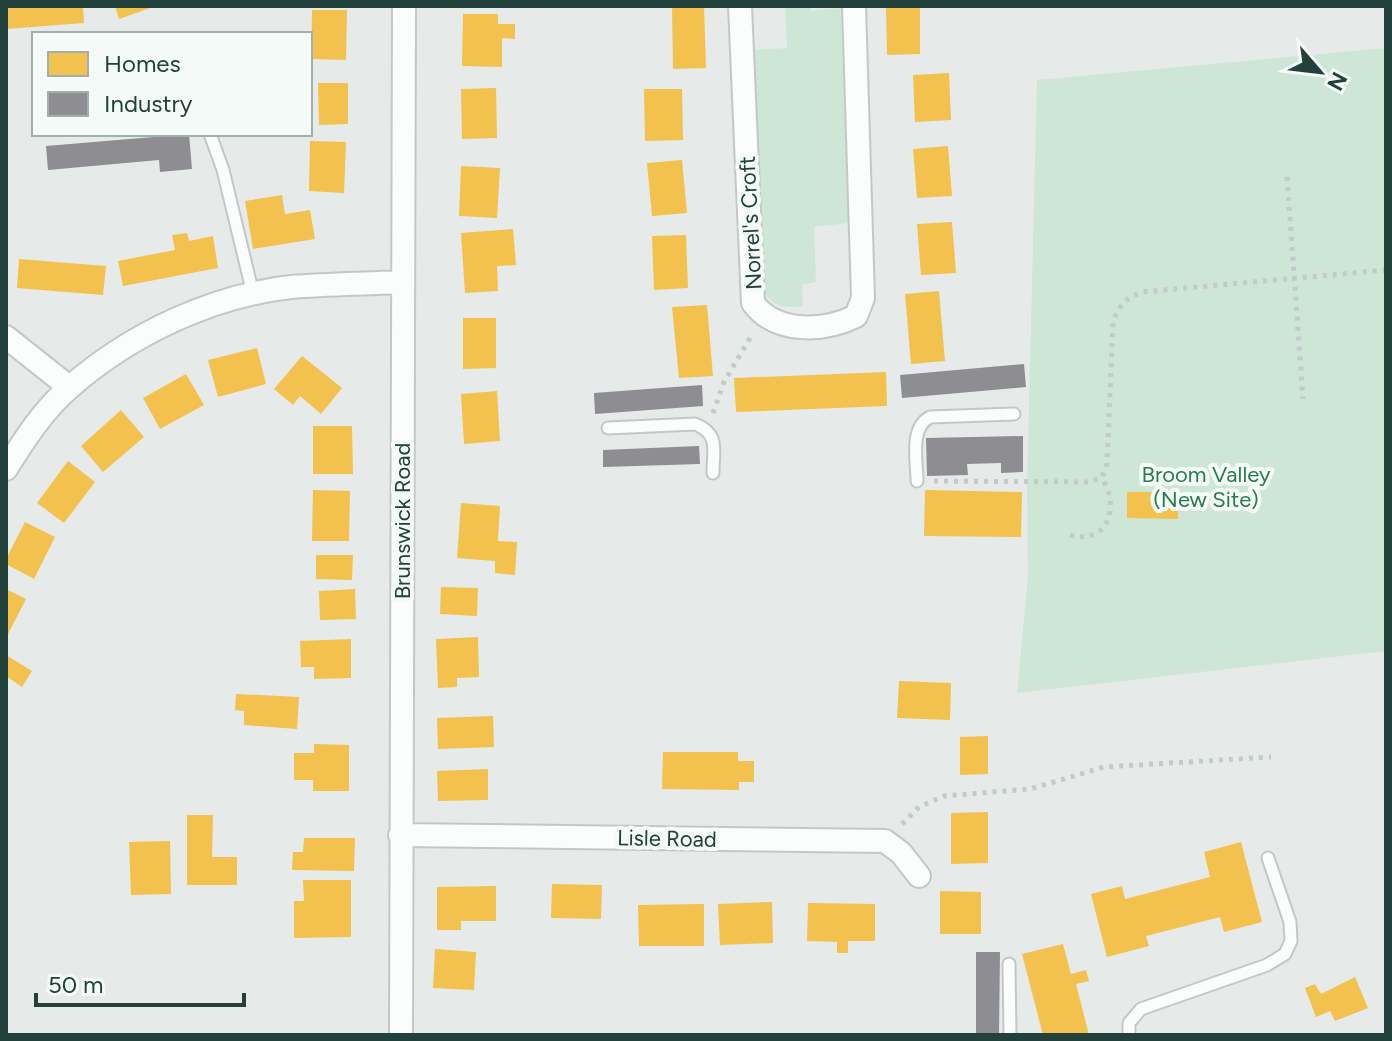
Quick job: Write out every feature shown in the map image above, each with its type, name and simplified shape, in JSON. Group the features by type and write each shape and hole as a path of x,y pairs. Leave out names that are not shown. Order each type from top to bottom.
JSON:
{"street":[{"name":"Brunswick Road","path":"401,1035 404,6"},
{"name":"Norrel's Croft","path":"740,6 753,303 763,316 781,324 808,327 839,324 856,316 863,298 854,6"},
{"path":"6,469 41,418 69,387 121,349 170,322 217,303 291,287 402,282"},
{"path":"6,337 69,387"},
{"name":"Lisle Road","path":"400,835 885,841"},
{"path":"885,841 901,853 919,876"}],"lane":[{"path":"211,136 223,170 253,294"},
{"path":"917,481 916,434 922,421 930,417 1014,414"},
{"path":"608,428 695,424 707,429 714,438 713,473"},
{"path":"1129,1035 1129,1023 1141,1009 1267,965 1285,954 1291,941 1290,922 1268,858"},
{"path":"1009,964 1010,1035"}],"path":[{"path":"1287,177 1303,399"},
{"path":"1070,535 1083,539 1097,534 1107,523 1111,502 1102,477 1107,464 1113,323 1117,309 1128,298 1142,292 1386,270"},
{"path":"707,429 724,382 763,316"},
{"path":"917,481 1091,482 1102,477"},
{"path":"885,841 919,807 944,796 1030,789 1104,767 1271,757"}],"green space":[{"path":"785,6 810,6 811,11 841,8 849,223 814,227 816,282 802,285 803,306 795,307 773,302 761,286 750,50 787,48"},
{"name":"Broom Valley (New Site)","path":"1386,48 1386,651 1017,693 1028,576 1027,486 1037,80"}],"building: Homes":[{"path":"6,6 83,6 84,23 6,29"},
{"path":"115,6 156,6 119,19"},
{"path":"672,6 704,6 706,68 673,69"},
{"path":"886,6 920,6 920,54 887,55"},
{"path":"312,10 347,10 346,60 312,59"},
{"path":"463,14 498,14 498,24 515,24 515,39 502,38 502,67 462,66"},
{"path":"949,73 951,120 915,122 913,75"},
{"path":"318,83 348,83 348,124 319,125"},
{"path":"496,88 497,138 462,139 461,89"},
{"path":"644,89 682,89 683,140 645,141"},
{"path":"310,141 346,142 344,193 309,191"},
{"path":"948,146 952,196 917,198 913,149"},
{"path":"682,160 687,213 652,216 647,163"},
{"path":"461,166 500,168 497,218 459,216"},
{"path":"282,195 285,214 310,210 315,239 253,249 245,201"},
{"path":"952,222 956,273 921,275 917,224"},
{"path":"513,229 516,265 497,266 498,291 465,293 461,233"},
{"path":"187,233 189,241 213,236 218,268 123,286 118,261 175,250 172,235"},
{"path":"686,235 688,288 654,290 652,236"},
{"path":"19,259 106,266 103,295 17,288"},
{"path":"939,291 945,361 911,364 905,294"},
{"path":"707,305 713,376 679,378 672,307"},
{"path":"463,318 496,318 496,368 463,369"},
{"path":"257,348 266,384 218,397 208,360"},
{"path":"302,356 342,388 321,414 300,396 293,405 274,389"},
{"path":"886,372 887,406 736,412 734,378"},
{"path":"186,374 204,405 160,429 143,398"},
{"path":"497,391 500,441 464,444 461,394"},
{"path":"121,410 144,437 103,472 81,446"},
{"path":"313,426 352,426 353,474 313,474"},
{"path":"68,461 95,482 64,523 37,503"},
{"path":"313,490 350,491 349,541 312,541"},
{"path":"925,490 1022,492 1021,537 924,536"},
{"path":"1127,492 1178,492 1178,519 1127,518"},
{"path":"461,503 500,506 498,541 517,542 515,575 495,573 495,561 457,558"},
{"path":"25,522 55,537 34,579 6,564"},
{"path":"316,555 353,555 352,580 316,579"},
{"path":"441,587 478,588 477,616 440,614"},
{"path":"6,589 26,599 6,638"},
{"path":"355,589 356,619 320,620 319,591"},
{"path":"478,637 479,677 457,678 457,687 438,688 436,639"},
{"path":"351,639 351,678 314,679 314,667 301,667 300,641"},
{"path":"6,655 32,671 22,687 6,676"},
{"path":"899,681 951,683 950,720 897,718"},
{"path":"236,694 299,697 297,729 244,725 244,711 235,710"},
{"path":"493,716 494,747 438,749 437,718"},
{"path":"988,736 988,774 960,775 960,737"},
{"path":"314,744 349,745 349,791 313,791 313,780 294,780 294,753 314,753"},
{"path":"663,752 738,752 738,761 754,761 754,782 739,782 739,790 662,789"},
{"path":"488,769 488,800 438,801 437,771"},
{"path":"988,812 988,863 951,864 951,813"},
{"path":"187,815 213,815 212,857 237,857 237,885 187,885"},
{"path":"304,838 355,838 354,871 292,870 293,852 303,852"},
{"path":"170,841 171,894 131,895 129,842"},
{"path":"1241,842 1262,922 1224,932 1220,917 1146,936 1149,946 1107,957 1091,894 1122,886 1125,899 1210,877 1204,852"},
{"path":"303,880 351,880 351,937 294,938 294,901 304,901"},
{"path":"552,884 602,885 601,919 551,918"},
{"path":"496,886 496,921 461,921 461,930 437,930 437,887"},
{"path":"940,891 981,892 981,934 940,934"},
{"path":"772,902 773,943 720,945 718,904"},
{"path":"808,903 875,904 875,941 848,941 848,953 837,953 837,942 807,941"},
{"path":"704,904 704,946 639,946 638,905"},
{"path":"1063,944 1071,974 1086,970 1089,981 1076,984 1089,1035 1043,1035 1022,954"},
{"path":"435,949 476,952 474,990 433,988"},
{"path":"1355,977 1368,1008 1335,1021 1330,1011 1316,1017 1305,988 1315,984 1321,994"}],"building: Industry":[{"path":"189,136 192,169 160,172 159,160 48,170 46,146"},
{"path":"1024,364 1026,387 902,398 900,375"},
{"path":"702,385 703,406 595,414 594,393"},
{"path":"1023,436 1023,472 1001,473 1001,463 967,464 968,475 927,476 926,438"},
{"path":"699,446 700,464 603,467 603,450"},
{"path":"976,952 1000,952 999,1035 976,1035"}]}
